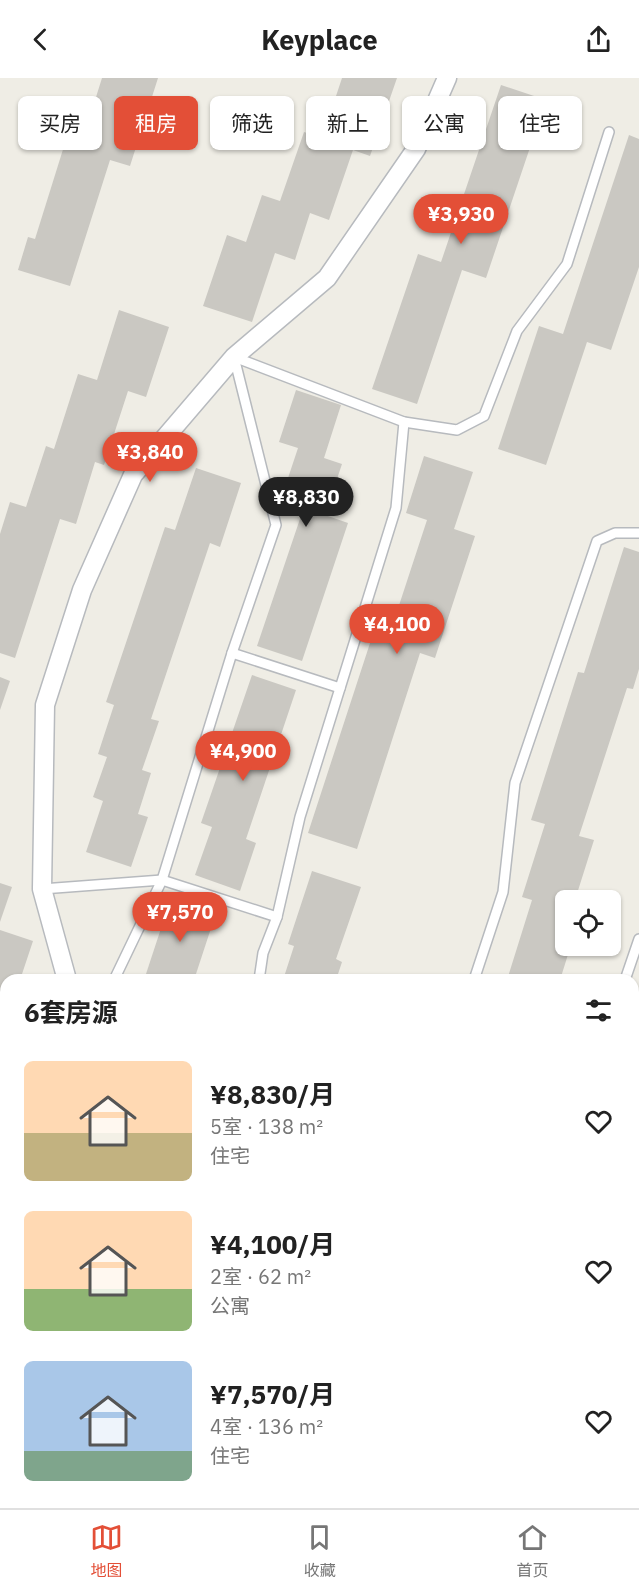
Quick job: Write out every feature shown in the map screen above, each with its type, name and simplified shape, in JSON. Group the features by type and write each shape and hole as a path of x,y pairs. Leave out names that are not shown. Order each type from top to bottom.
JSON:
{"street":[{"path":"65,974 42,889 45,705 82,590 133,475 234,357 327,278 416,149 447,78"}],"lane":[{"path":"234,357 404,422 457,430 484,416 517,331 567,264 609,132"},
{"path":"117,974 162,880 232,653 276,525 234,357"},
{"path":"260,974 263,953 277,917 300,817 396,508 404,422"},
{"path":"476,974 503,892 515,783 597,541 615,533 639,533"},
{"path":"232,653 340,688"},
{"path":"42,889 162,880 277,917"},
{"path":"627,974 639,939"}],"building":[{"path":"102,78 158,78 152,96 114,96 114,150 135,150 130,166 110,160 70,286 18,270 28,237 35,239 63,150 102,150 102,96 96,96"},
{"path":"342,78 397,78 390,98 390,96 336,96"},
{"path":"501,85 534,96 498,96 498,150 529,150 486,278 462,270 417,404 372,389 418,254 441,262 479,150 486,150 486,129"},
{"path":"304,132 306,133 306,150 353,150 329,220 310,213 295,260 275,253 252,322 203,306 227,235 246,242 262,195 280,201"},
{"path":"629,135 639,139 639,267 611,350 587,342 546,465 498,449 539,326 563,334"},
{"path":"353,150 372,150 370,156"},
{"path":"119,310 169,327 146,397 128,391 104,465 95,462 76,524 60,519 15,658 0,653 0,534 10,502 26,507 46,446 54,449 78,374 97,380"},
{"path":"296,390 341,405 324,458 342,464 325,515 348,523 302,661 257,646 304,507 281,499 298,448 279,442"},
{"path":"424,456 473,472 454,529 475,536 435,658 420,653 357,849 308,833 372,637 387,642 427,520 406,513"},
{"path":"196,468 241,483 220,547 210,543 151,719 159,721 142,770 151,773 138,814 148,817 131,867 86,852 103,801 93,797 107,757 98,754 114,705 106,702 165,527 175,530"},
{"path":"624,547 639,552 639,669 633,689 627,688 579,836 594,840 578,890 555,890 555,956 568,956 562,974 509,974 532,900 522,897 545,824 531,820 578,672 584,673"},
{"path":"252,675 296,690 246,839 256,843 240,891 195,875 212,827 201,823"},
{"path":"0,677 10,681 0,710"},
{"path":"312,871 361,887 336,959 342,962 338,974 285,974 294,946 288,944"},
{"path":"0,883 12,887 0,922"},
{"path":"171,898 216,913 196,974 146,974"},
{"path":"0,930 33,941 22,974 0,974"}]}
